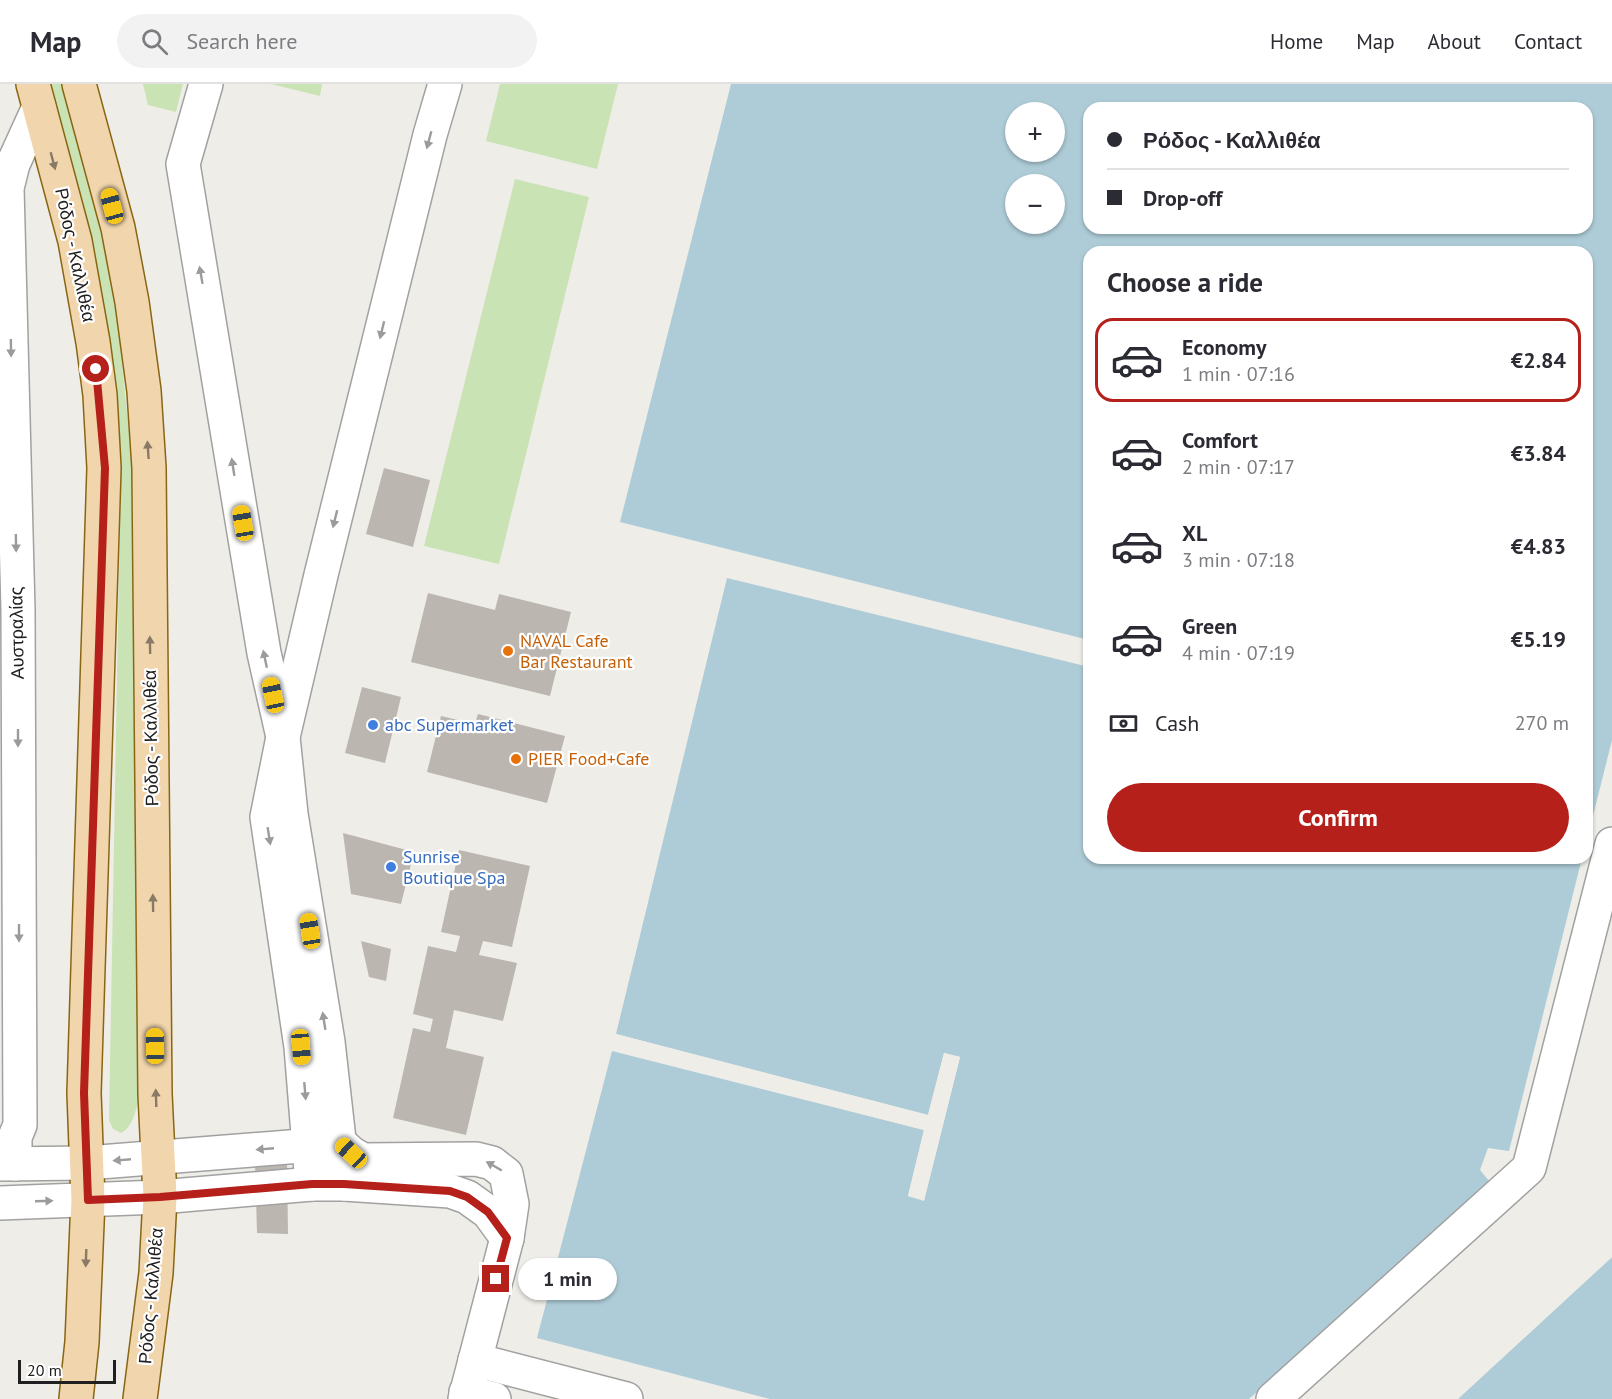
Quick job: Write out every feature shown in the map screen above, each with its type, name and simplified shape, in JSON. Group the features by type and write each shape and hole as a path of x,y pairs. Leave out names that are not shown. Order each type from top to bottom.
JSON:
{"main road":[{"name":"Ρόδος - Καλλιθέα","path":"79,84 118,228 137,331 149,468 153,926 160,1197 156,1273 140,1399"},
{"name":"Ρόδος - Καλλιθέα","path":"36,95 75,241 88,310 100,395 105,468 84,1093 88,1200 82,1342 76,1399"}],"street":[{"path":"206,84 183,164 264,653 282,737 291,814 328,1042 325,1144 328,1184"},
{"path":"282,737 430,135 445,84"},
{"name":"Αυστραλίας","path":"7,1164 20,1125 18,622 7,188 36,95"},
{"path":"1273,1399 1529,1168 1612,844"},
{"path":"7,1164 87,1163 325,1144 363,1160 476,1159 492,1163 506,1174 512,1204 507,1238 475,1360 475,1397"},
{"path":"0,1203 160,1197 328,1184 450,1191 467,1197 488,1212 507,1238"},
{"path":"475,1360 626,1399"}],"green space":[{"path":"48,84 61,84 102,231 115,301 132,453 142,1071 135,1115 127,1129 121,1133 113,1129 109,1120 121,457 116,400"},
{"path":"143,84 183,84 176,112 148,105"},
{"path":"271,84 322,84 320,96"},
{"path":"500,84 618,84 597,169 486,141"},
{"path":"515,179 589,197 499,564 424,546"}],"water":[{"path":"731,84 1612,84 1612,740 1593,816 1593,246 1083,246 1083,638 620,522"},
{"path":"727,578 1083,666 1083,864 1581,864 1509,1151 1488,1148 1480,1170 1490,1182 1249,1399 770,1399 537,1338 612,1051 924,1130 908,1196 924,1200 960,1057 944,1053 928,1115 616,1034"},
{"path":"1612,1257 1612,1399 1457,1399 1479,1379"}],"pier":[{"path":"616,1034 928,1115 944,1053 960,1057 924,1201 908,1196 924,1130 612,1050 613,1048 926,1127 927,1131 911,1194 922,1197 956,1059 946,1056 931,1116 928,1118 615,1037"},
{"path":"1612,1254 1612,1257 1458,1399 1454,1399"}],"building":[{"path":"384,468 430,480 413,547 366,534"},
{"path":"428,593 495,610 499,594 571,612 550,696 411,662"},
{"name":"abc Supermarket","path":"362,687 401,697 385,763 345,753"},
{"path":"478,714 565,736 547,803 427,772 441,716 475,724"},
{"path":"343,833 414,852 401,904 351,894"},
{"path":"459,850 530,866 512,947 483,941 479,955 517,963 503,1021 454,1010 446,1048 484,1057 466,1135 393,1118 413,1028 430,1032 433,1019 413,1014 428,946 456,952 460,936 441,932"},
{"path":"361,941 391,949 386,981 369,977"},
{"path":"287,1161 288,1234 257,1233 255,1162"}],"place":[{"name":"NAVAL Cafe Bar Restaurant","path":"508,651"},
{"name":"abc Supermarket","path":"373,725"},
{"name":"PIER Food+Cafe","path":"516,759"},
{"name":"Sunrise Boutique Spa","path":"391,867"}],"route":[{"path":"96,369 105,468 84,1093 88,1200 160,1197 312,1184 450,1191 467,1197 488,1212 507,1238 496,1279"}]}
